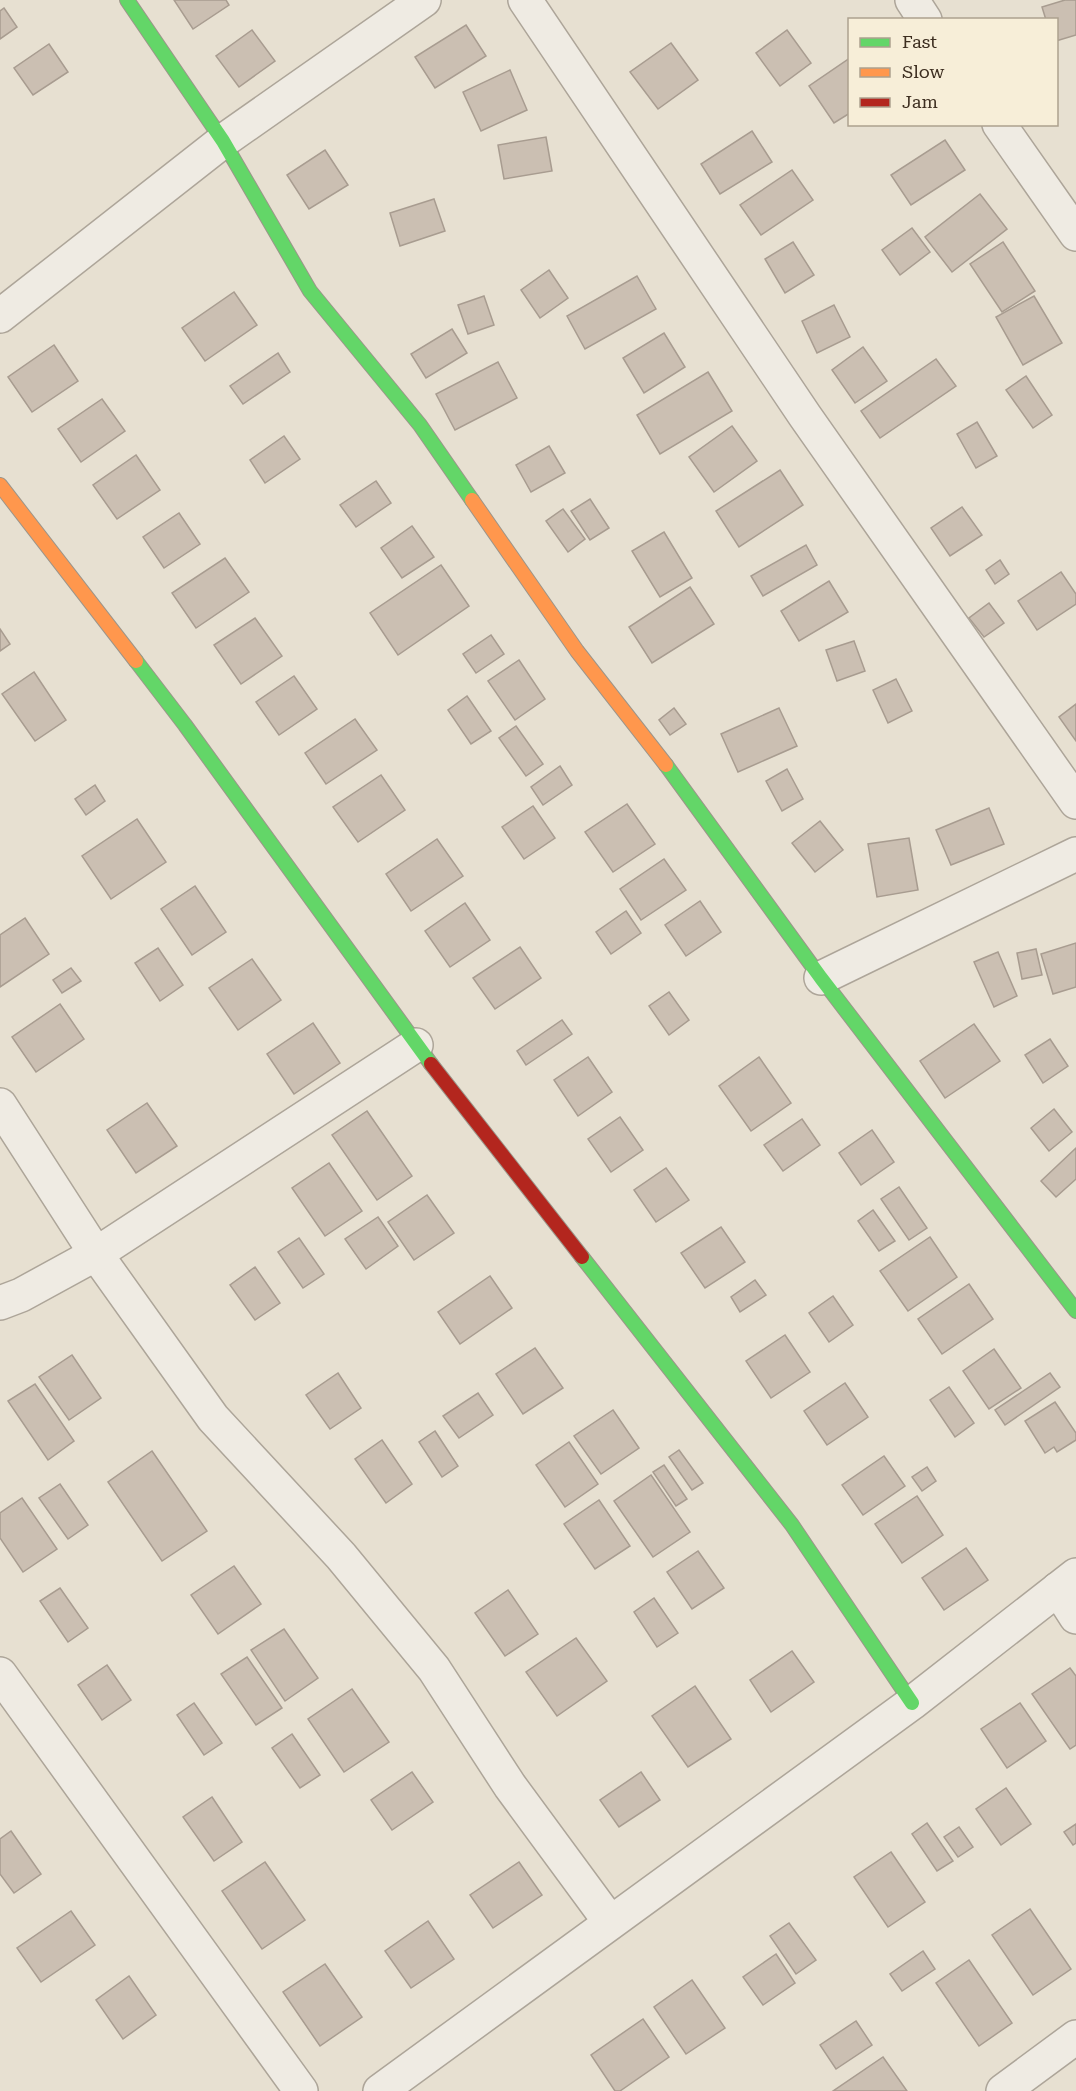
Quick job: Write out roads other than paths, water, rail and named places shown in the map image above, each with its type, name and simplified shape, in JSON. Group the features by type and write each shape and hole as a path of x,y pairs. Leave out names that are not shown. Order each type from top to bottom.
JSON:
{"street":[{"path":"127,0 223,141 310,291 420,425 577,651 687,792 820,978 1076,1311"},
{"path":"0,316 223,141 424,0"},
{"path":"525,0 805,417 1076,802"},
{"path":"912,0 924,18"},
{"path":"1000,126 1076,234"},
{"path":"0,485 185,725 416,1045 792,1525 912,1703"},
{"path":"820,978 1076,854"},
{"path":"0,1303 21,1295 96,1254 416,1045"},
{"path":"0,1105 96,1254 213,1418 341,1556 434,1669 510,1786 610,1922"},
{"path":"381,2091 912,1703 1067,1582 1076,1617"},
{"path":"0,1674 301,2091"},
{"path":"1003,2091 1076,2037"}]}
